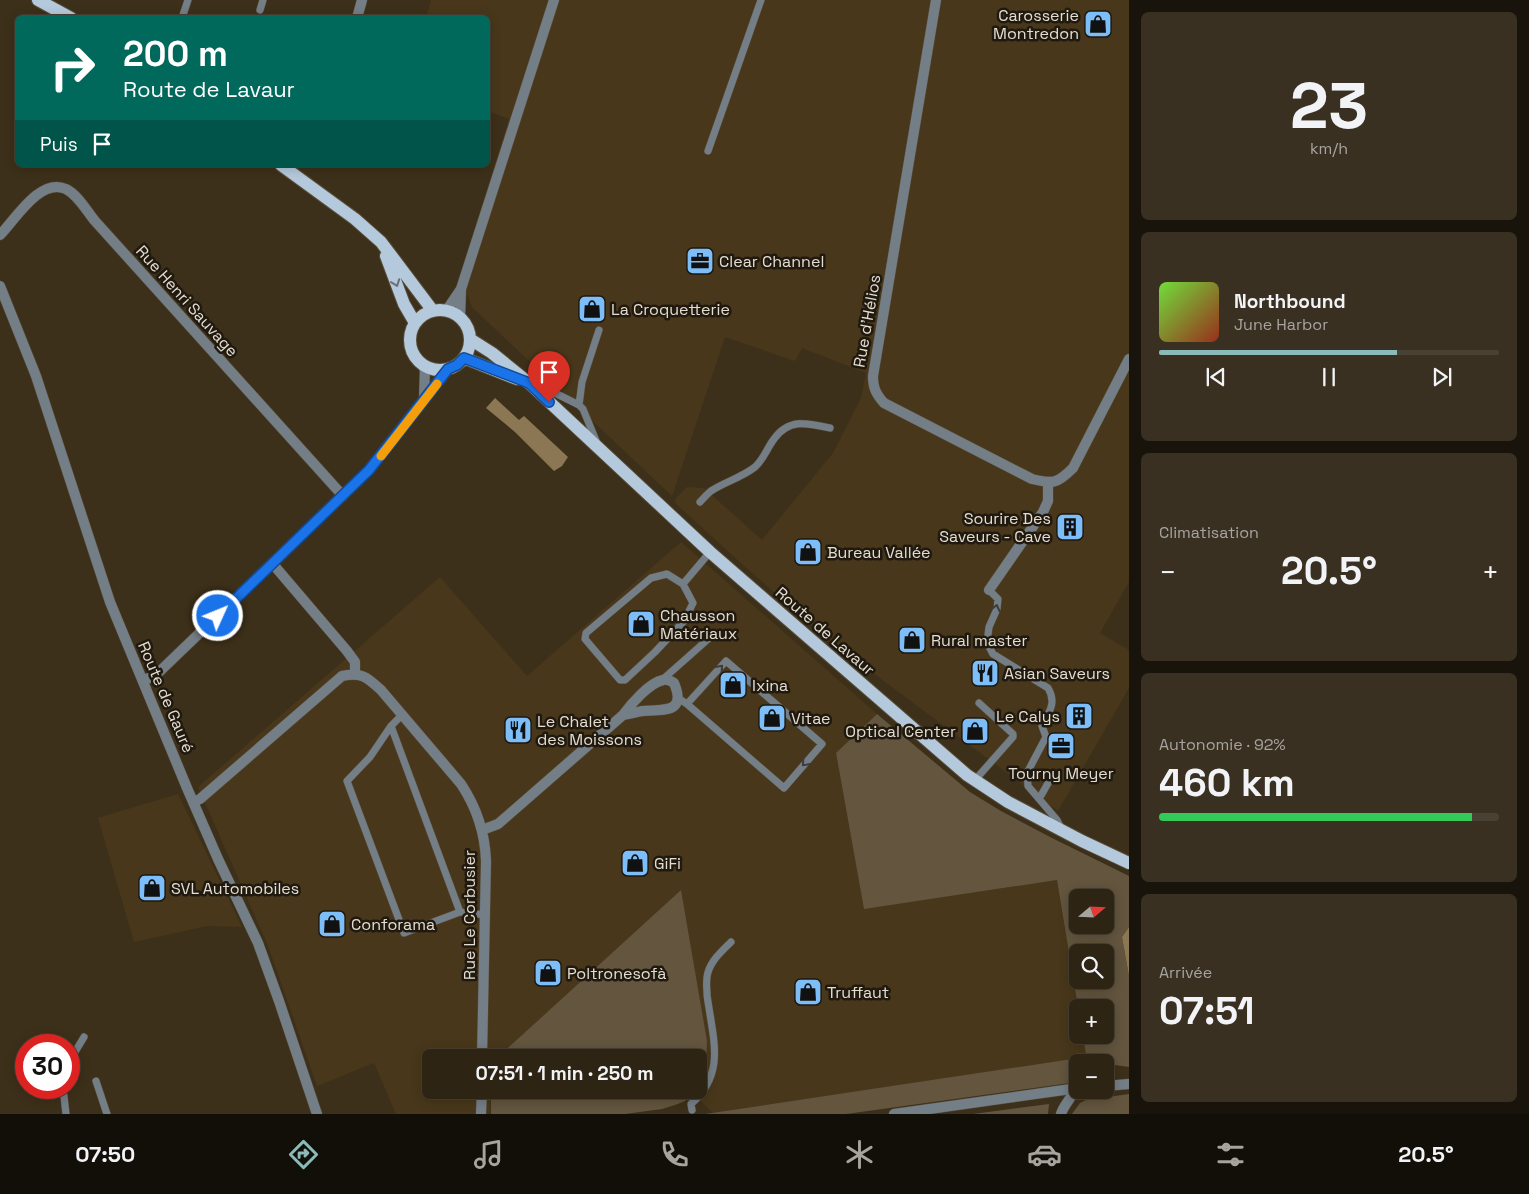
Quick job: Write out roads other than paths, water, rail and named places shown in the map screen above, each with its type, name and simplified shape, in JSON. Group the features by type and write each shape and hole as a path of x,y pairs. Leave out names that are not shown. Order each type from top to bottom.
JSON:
{"main road":[{"path":"38,0 66,15"},
{"path":"284,167 355,219 381,242 440,311"},
{"path":"381,242 404,304 415,324"},
{"path":"440,311 454,314 460,318 467,328 470,339 469,349 457,365 448,369 432,369 416,358 411,347 411,335 415,324 423,316 440,311"},
{"name":"Route de Lavaur","path":"470,339 492,353 532,386 710,552 940,752 975,780 1008,802 1129,863"},
{"name":"Route de Lavaur","path":"464,358 532,386"}],"street":[{"path":"358,15 362,0"},
{"path":"460,318 461,289 554,0"},
{"name":"Rue d'Hélios","path":"936,0 873,376 873,387 884,403 1032,479 1048,483"},
{"name":"Rue Henri Sauvage","path":"0,235 35,196 44,190 54,187 65,189 75,196 101,228 343,496"},
{"name":"Route de Gauré","path":"0,286 39,386 100,574 121,630 193,802 258,943 318,1114"},
{"path":"440,311 461,289"},
{"path":"989,590 1043,512 1048,501 1048,483 1057,481 1073,468 1129,359"},
{"path":"424,400 425,366"},
{"path":"143,681 157,674 369,470 448,369"},
{"path":"193,802 200,799 334,682 342,676 355,674 355,662 351,656 272,564"},
{"name":"Rue Le Corbusier","path":"355,674 371,681 402,715 461,784 476,810 485,845 486,861 482,1049"},
{"path":"482,830 498,824 623,715 652,686 662,680 669,680 674,683 678,698 675,705 667,710 644,711 623,715"},
{"path":"1114,1085 1129,1084"},
{"path":"894,1114 1069,1089"},
{"path":"481,1114 482,1099"},
{"path":"1061,1114 1069,1099"}],"lane":[{"path":"183,15 188,0"},
{"path":"260,10 263,0"},
{"path":"708,151 761,0"},
{"path":"579,405 582,382 599,330"},
{"path":"532,386 546,390 579,405 600,450"},
{"path":"700,502 711,492 755,467 764,457 774,439 781,432 795,424 806,422 830,428"},
{"path":"682,584 710,552"},
{"path":"667,574 682,584 693,603 684,621 625,680 620,680 586,639 586,633 651,578 667,574"},
{"path":"989,590 998,599 997,609 989,627 987,643 993,654 1048,688 1053,696 1052,704 1042,726 1046,737 1027,773 1028,786 1057,820 1062,830"},
{"path":"662,680 715,634"},
{"path":"678,698 688,704 784,788 822,744 726,661 688,704"},
{"path":"975,780 1013,737 1013,734 979,704"},
{"path":"402,715 391,726 370,757 347,781 404,933 460,912 486,915"},
{"path":"391,726 460,912"},
{"path":"1040,799 1051,778"},
{"path":"692,1110 691,1104 701,1096 714,1070 715,1055 707,996 707,975 715,957 731,942"},
{"path":"80,1044 84,1037"},
{"path":"96,1081 107,1114"},
{"path":"64,1099 66,1114"}],"place":[{"name":"Carosserie Montredon","path":"1098,24"},
{"name":"Clear Channel","path":"700,261"},
{"name":"La Croquetterie","path":"592,309"},
{"name":"Sourire Des Saveurs - Cave","path":"1070,527"},
{"name":"Bureau Vallée","path":"808,552"},
{"name":"Chausson Matériaux","path":"641,624"},
{"name":"Rural master","path":"912,640"},
{"name":"Asian Saveurs","path":"985,673"},
{"name":"Ixina","path":"733,685"},
{"name":"Le Calys","path":"1079,716"},
{"name":"Vitae","path":"772,718"},
{"name":"Le Chalet des Moissons","path":"518,730"},
{"name":"Optical Center","path":"975,731"},
{"name":"Tourny Meyer","path":"1061,746"},
{"name":"GiFi","path":"635,863"},
{"name":"SVL Automobiles","path":"152,888"},
{"name":"Conforama","path":"332,924"},
{"name":"Poltronesofà","path":"548,973"},
{"name":"Truffaut","path":"808,992"}]}
